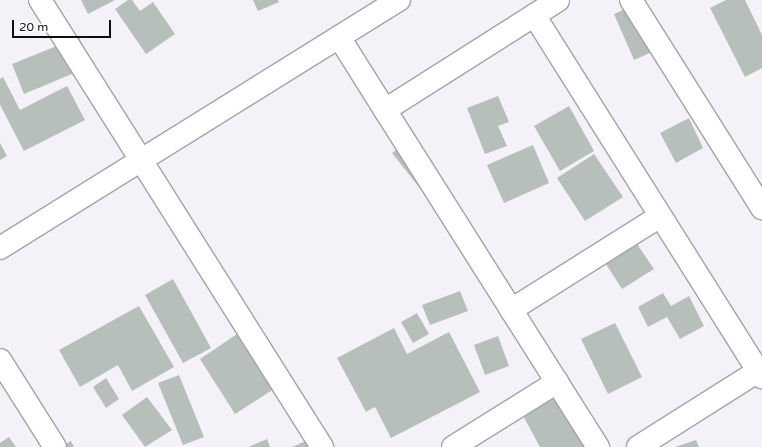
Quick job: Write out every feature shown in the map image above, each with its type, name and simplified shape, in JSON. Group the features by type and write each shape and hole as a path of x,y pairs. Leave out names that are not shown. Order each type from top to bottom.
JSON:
{"street":[{"path":"40,0 322,447"},
{"path":"0,248 399,0"},
{"path":"385,110 558,0"},
{"path":"631,0 762,208"},
{"path":"534,15 760,374 638,447"},
{"path":"339,37 598,447"},
{"path":"511,310 660,216"},
{"path":"0,360 55,447"},
{"path":"453,447 557,382"}],"building":[{"path":"81,0 115,0 88,14"},
{"path":"128,0 132,0 140,11 153,2 175,34 146,54 115,9"},
{"path":"253,0 278,0 279,2 258,11"},
{"path":"726,0 745,0 762,35 762,68 745,77 710,8"},
{"path":"639,3 659,49 634,60 614,14"},
{"path":"79,37 91,66 24,94 12,64"},
{"path":"3,77 20,110 67,86 85,120 24,151 0,105 0,79"},
{"path":"498,96 509,122 498,126 507,146 485,154 467,108"},
{"path":"569,106 594,151 560,171 534,126"},
{"path":"689,118 703,148 676,163 660,133"},
{"path":"410,140 443,182 426,196 392,153"},
{"path":"0,143 7,156 0,160"},
{"path":"533,145 549,183 504,203 487,165"},
{"path":"594,154 623,197 585,221 557,178"},
{"path":"637,244 654,269 622,289 606,264"},
{"path":"173,279 211,348 183,363 145,295"},
{"path":"460,291 468,311 430,325 422,305"},
{"path":"663,293 671,306 689,296 704,326 680,339 667,317 648,327 638,307"},
{"path":"139,306 174,367 132,391 118,365 80,387 59,350"},
{"path":"417,313 429,334 413,343 401,322"},
{"path":"615,323 642,377 608,394 581,339"},
{"path":"249,326 285,382 235,414 200,359"},
{"path":"394,328 407,354 449,332 480,392 391,438 375,407 366,412 337,358"},
{"path":"498,336 509,366 485,375 474,345"},
{"path":"179,375 204,437 183,445 158,383"},
{"path":"106,378 119,399 106,408 93,387"},
{"path":"562,394 589,447 540,447 522,414"},
{"path":"147,397 172,430 145,447 122,415"},
{"path":"9,437 16,447 0,447 0,443"},
{"path":"267,439 270,447 248,447"},
{"path":"308,440 310,447 292,447"},
{"path":"696,440 699,447 675,447"},
{"path":"71,441 74,447 61,447"}]}
